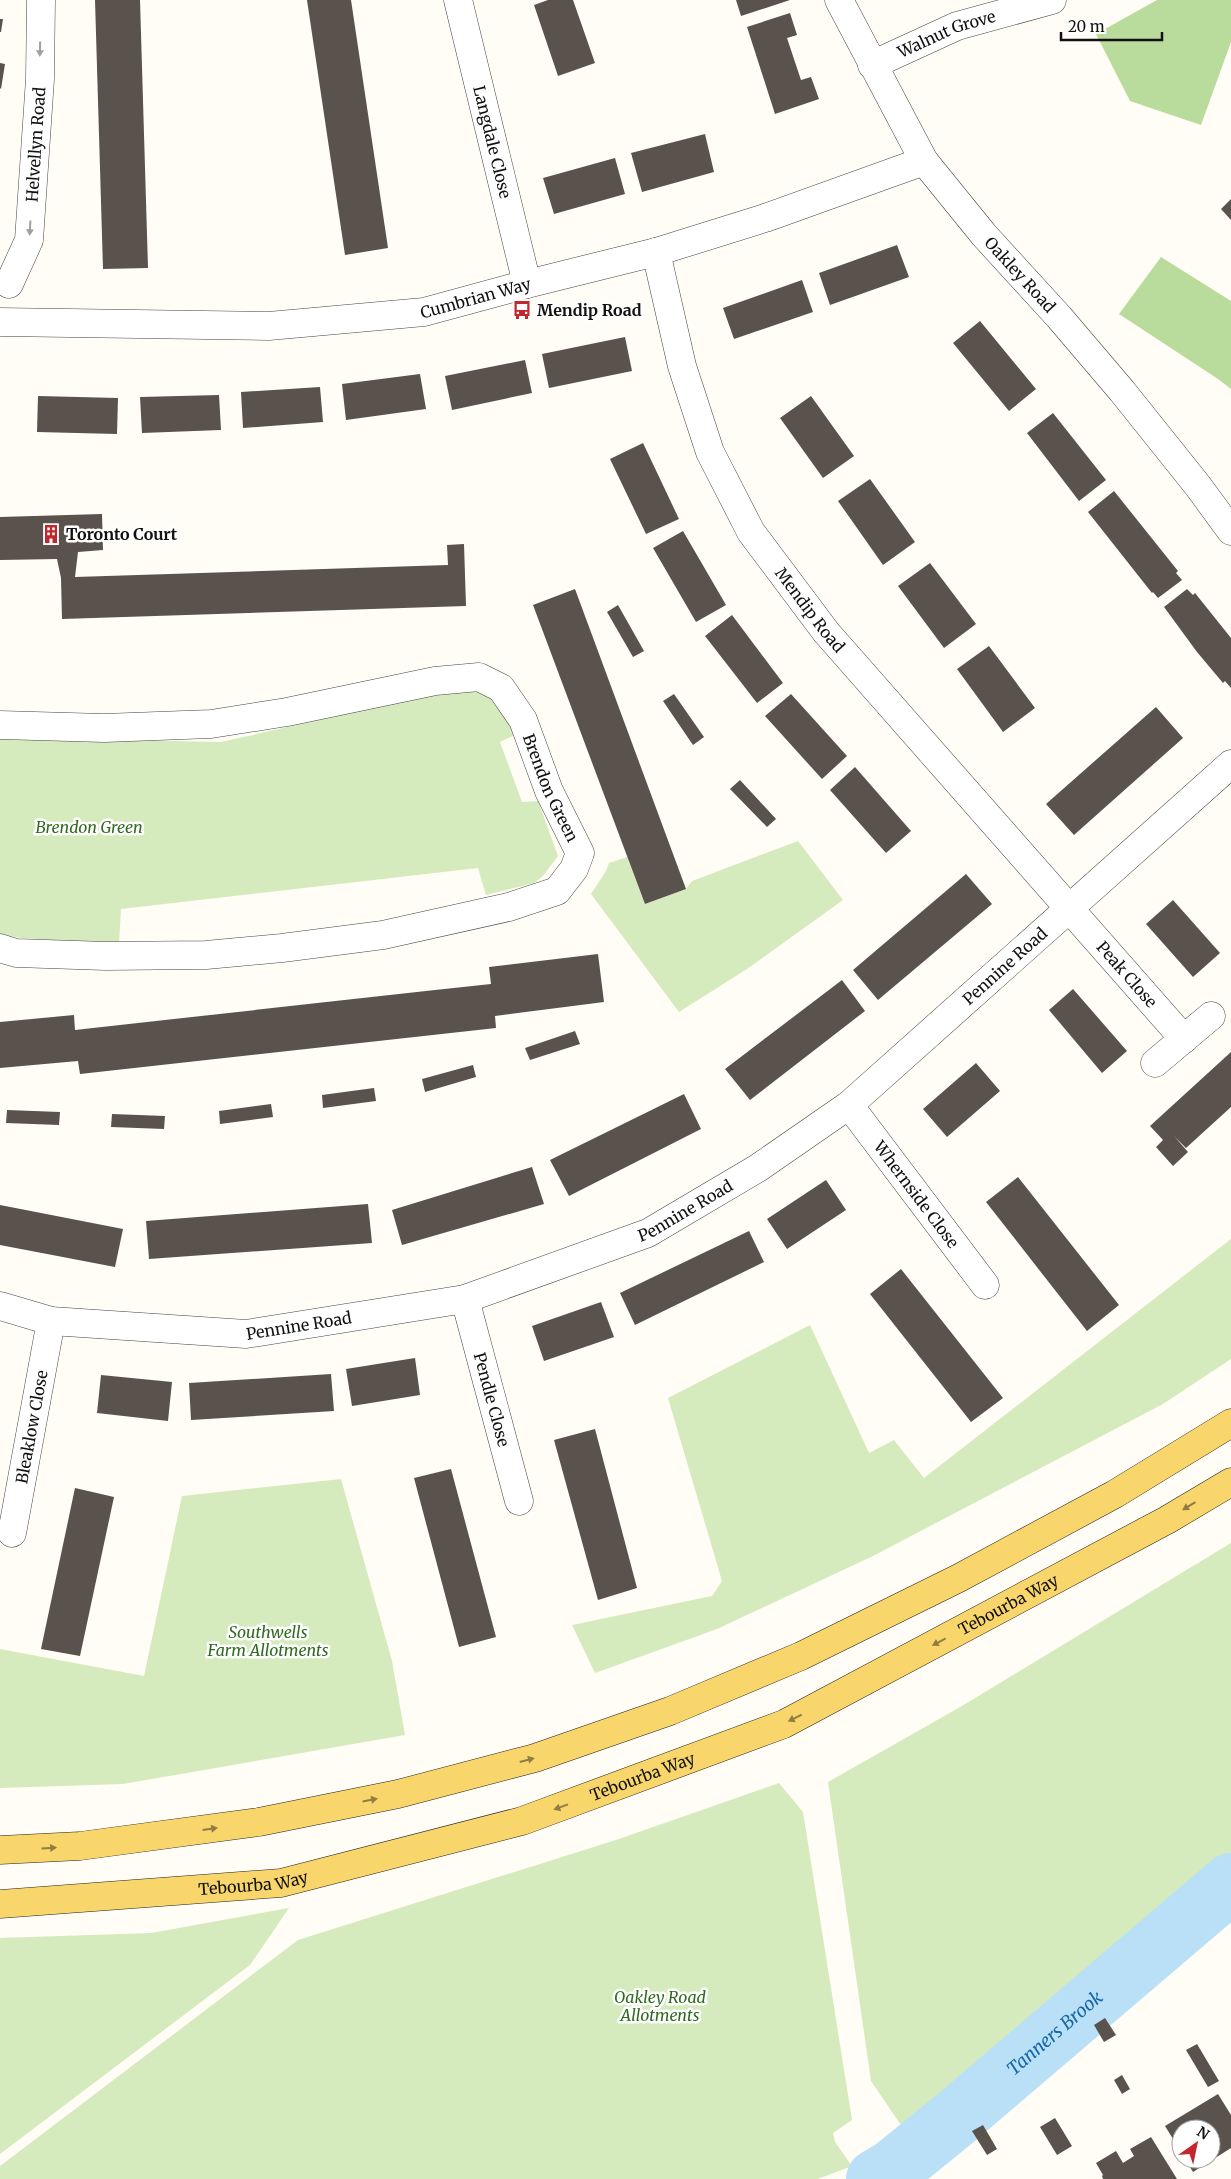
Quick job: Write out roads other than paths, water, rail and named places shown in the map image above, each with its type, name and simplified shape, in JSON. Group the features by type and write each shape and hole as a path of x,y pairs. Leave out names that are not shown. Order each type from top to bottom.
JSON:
{"main road":[{"path":"0,1850 80,1846 259,1822 398,1794 535,1758 652,1718 801,1656 959,1578 1115,1494 1231,1424"},
{"name":"Tebourba Way","path":"0,1904 281,1883 522,1821 784,1724 1167,1520 1231,1482"}],"street":[{"name":"Helvellyn Road","path":"4,280 29,240 40,79 40,0"},
{"name":"Langdale Close","path":"458,0 526,284"},
{"name":"Oakley Road","path":"839,0 924,161 984,235 1059,317 1122,391 1231,530"},
{"name":"Walnut Grove","path":"872,65 957,26 1052,0"},
{"name":"Cumbrian Way","path":"4,280 4,323 269,326 424,312 526,284 656,252 765,218 924,161"},
{"name":"Mendip Road","path":"656,252 682,366 710,452 751,532 826,632 1069,909"},
{"name":"Brendon Green","path":"0,725 104,728 211,724 287,712 435,680 479,677 501,688 523,720 549,791 580,853 574,869 557,891 509,907 383,935 282,948 206,955 106,956 16,953 0,948"},
{"name":"Pennine Road","path":"0,1306 51,1321 246,1334 465,1299 648,1233 758,1168 849,1105 1231,764"},
{"name":"Peak Close","path":"1069,909 1184,1039"},
{"path":"1155,1063 1211,1016"},
{"name":"Whernside Close","path":"849,1105 985,1285"},
{"name":"Pendle Close","path":"465,1299 519,1501"},
{"name":"Bleaklow Close","path":"12,1533 51,1321"}],"waterway":[{"name":"Tanners Brook","path":"876,2179 893,2169 957,2117 1231,1883"}],"place":[{"name":"Mendip Road","path":"522,310"},
{"name":"Toronto Court","path":"51,534"}],"park label":[{"name":"Southwells Farm Allotments","path":"268,1641"},
{"name":"Oakley Road Allotments","path":"660,2006"}]}
